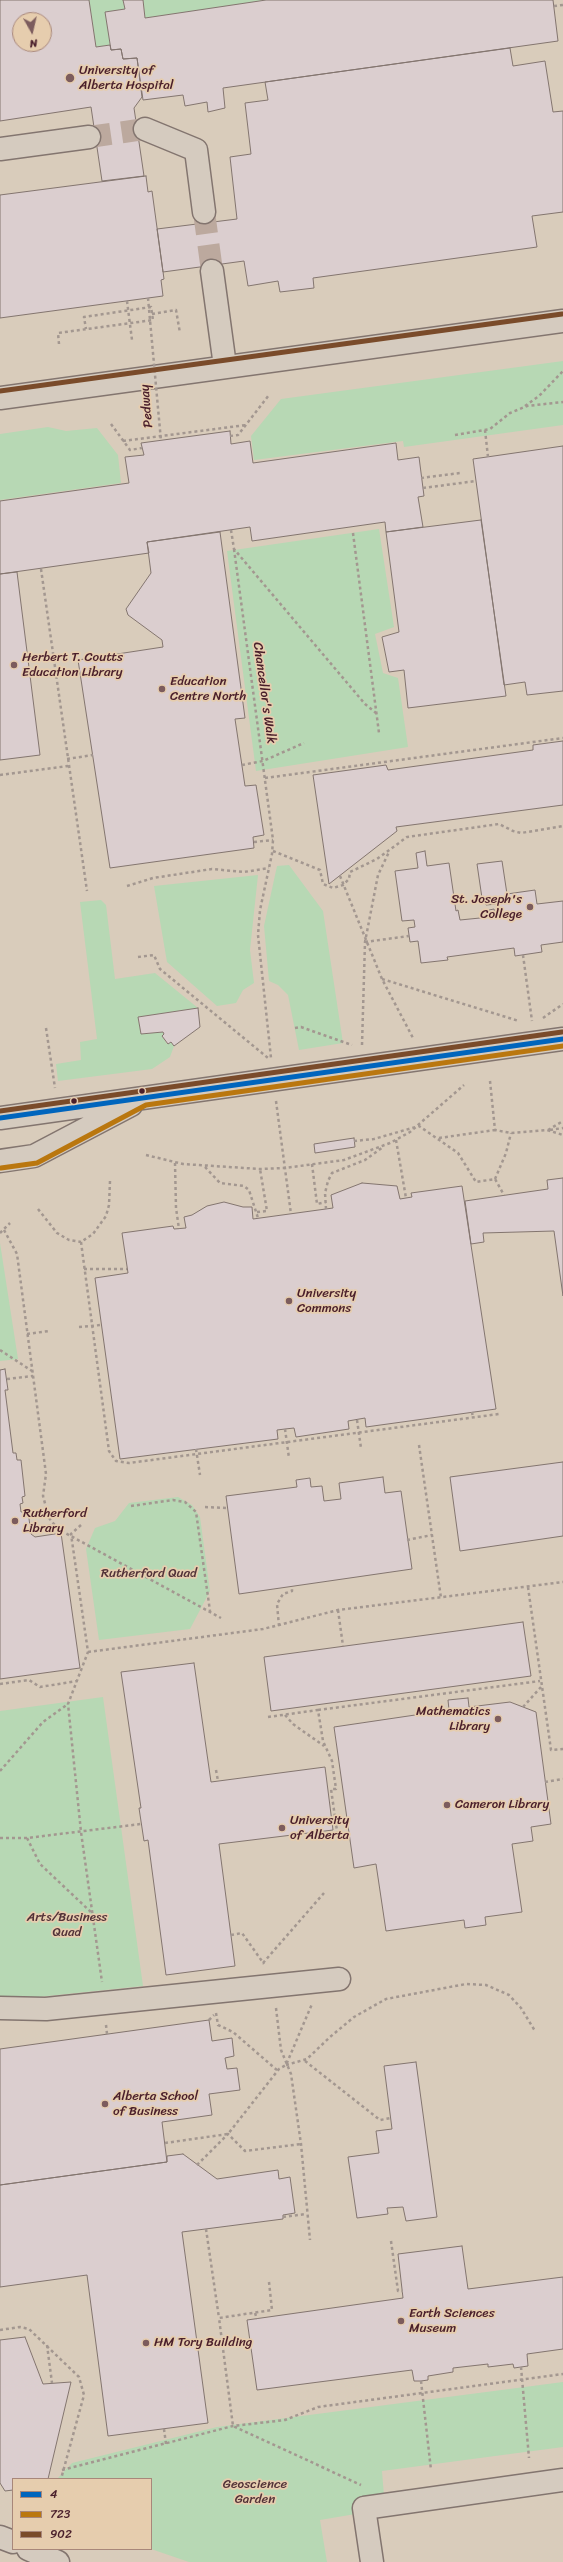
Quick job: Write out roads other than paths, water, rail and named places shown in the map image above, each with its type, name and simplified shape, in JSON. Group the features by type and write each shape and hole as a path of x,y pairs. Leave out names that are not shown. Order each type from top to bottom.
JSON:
{"main road":[{"path":"145,129 196,150 204,212"},
{"path":"0,149 89,137"},
{"path":"212,271 225,366"},
{"path":"0,398 225,366 563,321"},
{"path":"0,1118 563,1039"},
{"path":"0,1161 34,1156 144,1098"},
{"path":"0,2008 32,2010 330,1980"},
{"path":"372,2562 364,2508 563,2480"},
{"path":"0,2537 12,2542"},
{"path":"30,2550 58,2562"}],"tunnel":[{"path":"89,137 145,129"},
{"path":"204,212 212,271"}],"place":[{"name":"University of Alberta Hospital","path":"70,78"},
{"name":"Herbert T. Coutts Education Library","path":"14,665"},
{"name":"Education Centre North","path":"162,689"},
{"name":"St. Joseph's College","path":"530,907"},
{"name":"University Commons","path":"289,1301"},
{"name":"Rutherford Library","path":"15,1521"},
{"name":"Mathematics Library","path":"498,1719"},
{"name":"Cameron Library","path":"447,1805"},
{"name":"University of Alberta","path":"282,1828"},
{"name":"Alberta School of Business","path":"105,2104"},
{"name":"Earth Sciences Museum","path":"401,2321"},
{"name":"HM Tory Building","path":"146,2343"}],"park label":[{"name":"Rutherford Quad","path":"149,1574"},
{"name":"Arts/Business Quad","path":"67,1926"},
{"name":"Geoscience Garden","path":"255,2492"}]}
